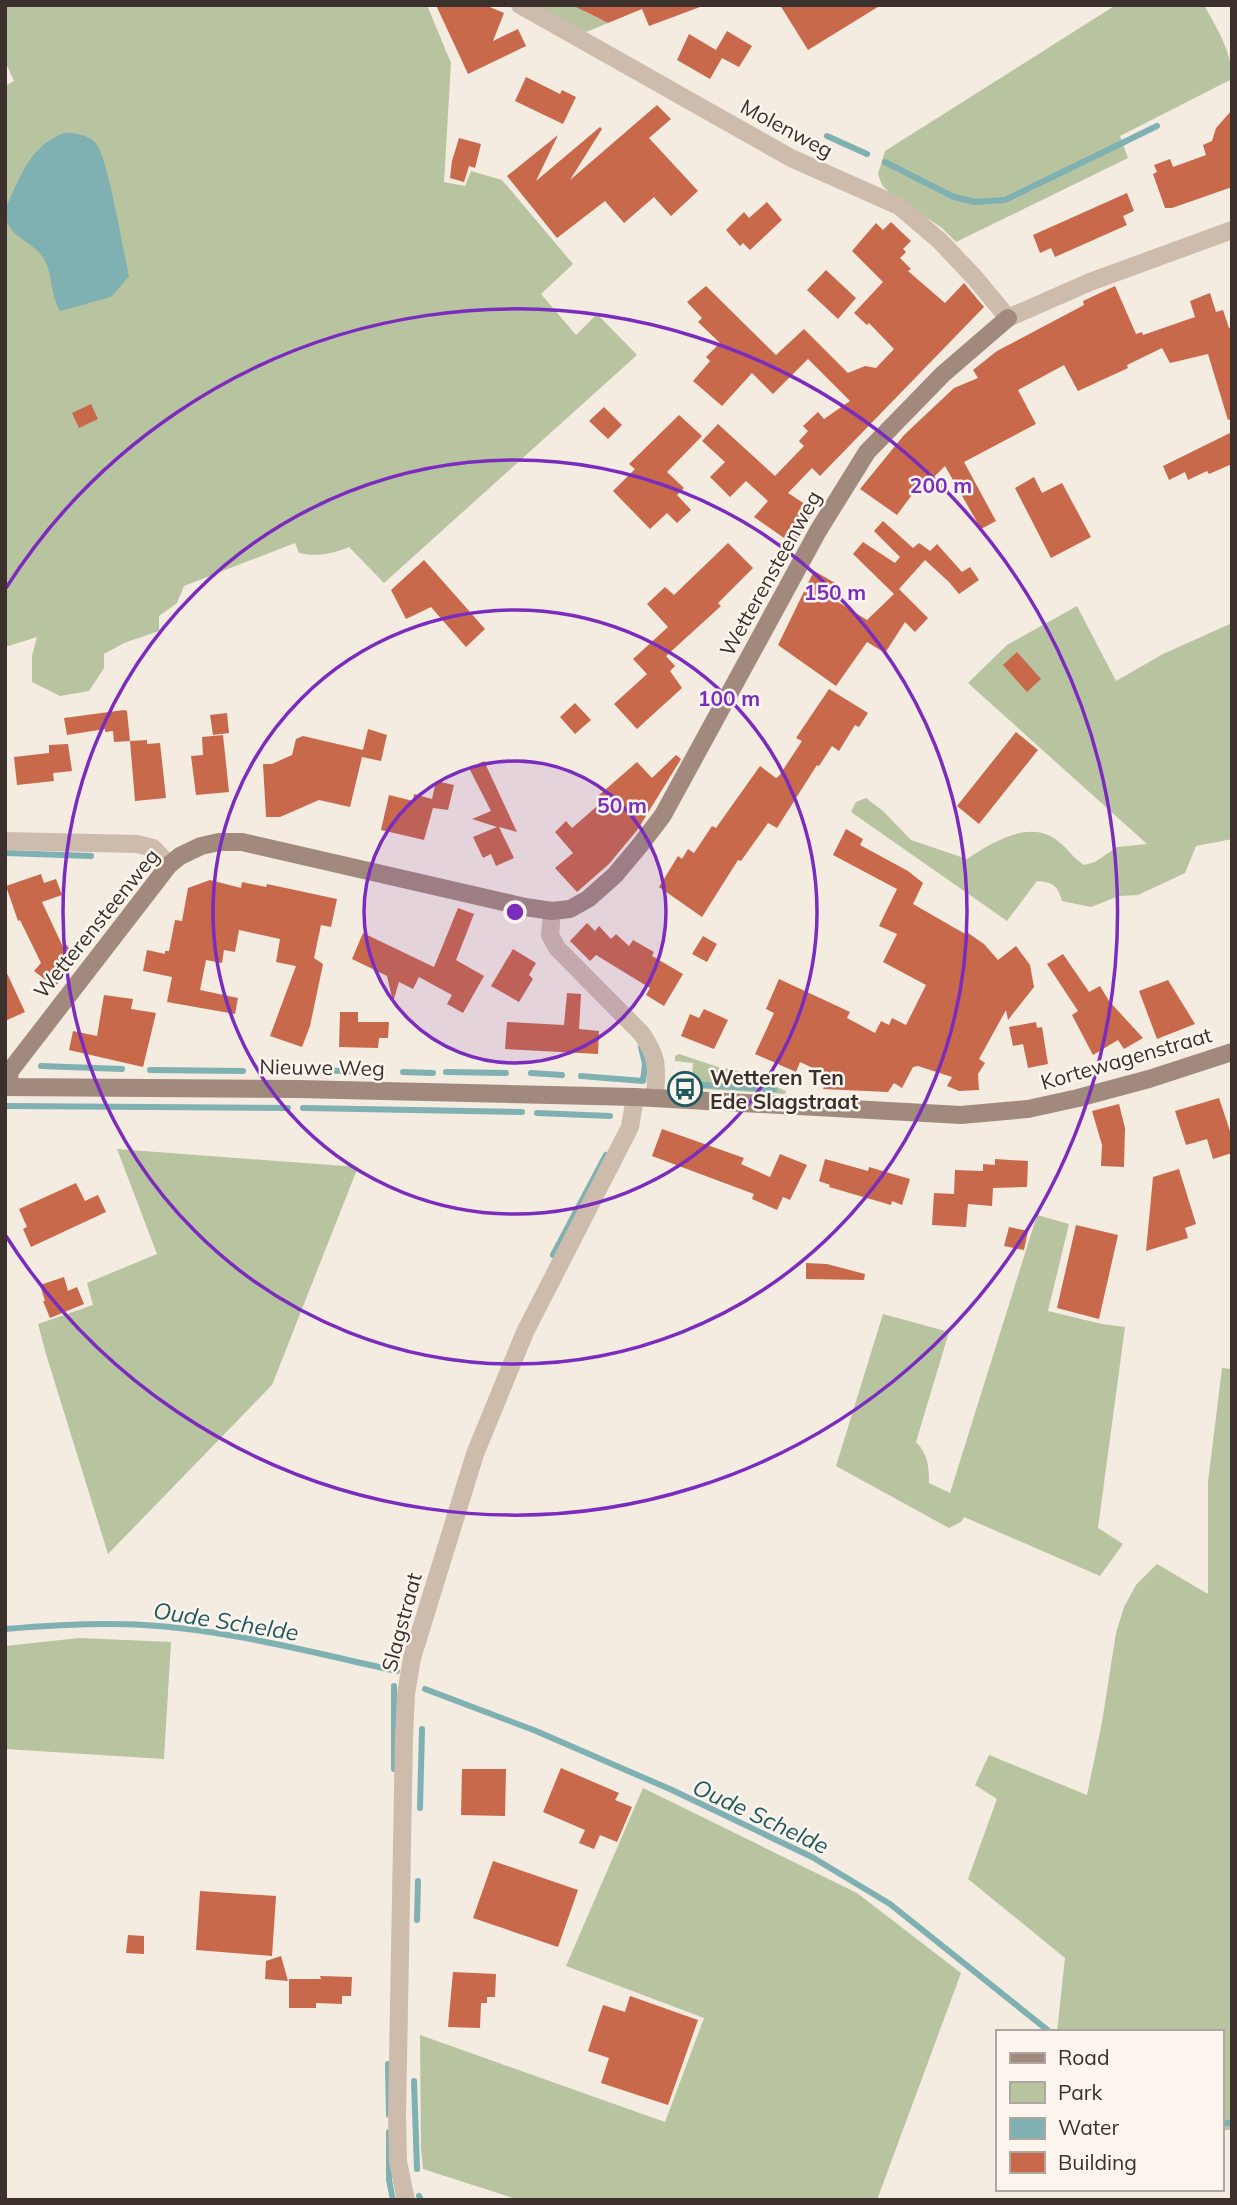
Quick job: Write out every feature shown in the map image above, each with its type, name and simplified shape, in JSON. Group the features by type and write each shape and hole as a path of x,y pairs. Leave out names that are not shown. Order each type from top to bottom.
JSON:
{"street":[{"name":"Molenweg","path":"520,5 791,158 898,206 940,241 1008,318"},
{"name":"Wetterensteenweg","path":"7,1087 9,1071 169,864 201,846 219,842 242,842 552,911 570,909 588,899 615,875 663,815 818,531 867,452 943,374 1008,318 1090,282 1232,230"},
{"path":"5,841 137,844 153,848 169,864"},
{"path":"552,911 551,935 557,948 650,1045 657,1065 655,1098"},
{"name":"Kortewagenstraat","path":"635,1097 961,1115 1028,1108 1078,1098 1149,1079 1232,1052"},
{"name":"Nieuwe Weg","path":"7,1087 312,1089 635,1097"},
{"name":"Slagstraat","path":"406,2200 398,2162 397,2114 406,1694 412,1658 475,1454 525,1332 630,1127 635,1097"}],"green space":[{"path":"5,5 427,5 451,63 444,182 465,186 471,171 502,180 573,264 541,294 576,335 597,314 637,355 384,583 349,547 312,555 299,553 295,543 184,586 177,603 159,616 159,631 124,643 104,654 104,668 89,691 60,696 32,682 32,656 37,637 5,647 5,86 14,81 5,61"},
{"path":"536,5 582,5 585,12 608,23 586,32"},
{"path":"1116,5 1204,5 1227,50 1232,79 1120,136 1128,158 956,242 942,228 882,185 878,174 885,151"},
{"path":"1077,606 1116,681 1163,654 1232,623 1232,839 1196,846 1185,873 1138,895 1119,896 1091,907 1062,901 1054,886 1037,881 1007,921 851,812 856,802 866,798 911,840 967,859 1000,840 1024,832 1048,835 1084,865 1095,862 1117,847 1147,844 968,683 1007,645"},
{"path":"679,1054 721,1068 733,1069 786,1091 785,1094 671,1087 674,1078 692,1079 693,1063 675,1061 675,1056"},
{"path":"117,1149 358,1167 272,1385 108,1554 38,1324 93,1305 87,1283 157,1254"},
{"path":"1037,1215 1069,1224 1048,1311 1125,1327 1098,1528 1123,1544 1100,1576 964,1517 961,1522 949,1528 836,1466 883,1314 949,1332 916,1442 927,1461 929,1483 950,1493"},
{"path":"1222,1368 1231,1369 1232,2130 1223,2130 1223,2030 1057,2030 1065,1958 968,1879 997,1799 975,1785 989,1755 1087,1795 1116,1633 1124,1607 1136,1585 1157,1564 1208,1594 1208,1482"},
{"path":"79,1638 171,1642 164,1759 5,1749 5,1646"},
{"path":"643,1788 857,1893 961,1973 877,2200 519,2200 423,2169 420,2035 665,2122 704,2018 566,1966"}],"water":[{"path":"64,133 88,137 100,151 110,184 129,276 111,297 60,311 44,259 9,227 5,209 27,164 42,146"}],"building":[{"path":"436,5 485,5 504,13 493,41 518,29 526,46 468,74"},
{"path":"572,5 700,7 649,26 642,9 608,23"},
{"path":"780,5 881,5 808,50"},
{"path":"727,31 752,46 739,67 722,58 710,79 677,60 689,34 716,50"},
{"path":"526,77 560,94 562,90 576,97 563,124 515,101"},
{"path":"657,105 671,119 649,138 698,191 671,216 654,197 624,223 605,201 557,238 507,176 558,135 536,181 600,127 602,129 570,180"},
{"path":"1232,110 1232,187 1165,208 1153,174 1157,172 1154,165 1170,159 1173,167 1206,155 1203,145 1212,141 1216,128"},
{"path":"459,138 481,144 475,168 469,166 464,182 450,178"},
{"path":"1127,193 1134,211 1123,216 1127,225 1055,257 1051,248 1040,253 1033,235"},
{"path":"767,202 782,220 750,250 743,243 740,246 726,230 744,212 749,218"},
{"path":"891,222 911,241 903,249 906,252 900,258 911,269 908,271 945,303 964,283 984,307 820,476 812,468 788,493 814,510 794,545 754,517 768,501 746,481 730,497 710,477 725,462 702,441 718,424 775,476 804,446 799,441 808,431 803,426 818,412 824,419 850,401 808,359 773,394 752,373 722,406 693,381 710,361 706,357 720,343 698,322 702,318 687,302 706,286 776,355 804,329 848,373 865,366 876,368 894,349 869,323 867,325 854,313 883,282 852,251 876,223 883,230"},
{"path":"826,270 856,298 838,319 807,290"},
{"path":"1115,286 1136,334 1142,332 1143,335 1195,317 1190,301 1210,293 1216,312 1223,310 1229,328 1232,328 1232,419 1228,420 1208,354 1170,363 1162,348 1127,365 1128,368 1078,391 1064,365 1018,390 1036,424 964,462 996,521 981,529 945,466 920,491 917,488 897,515 860,489 904,435 954,388 978,378 973,370 997,351 1084,305 1083,301"},
{"path":"91,404 98,419 79,428 72,413"},
{"path":"604,407 622,425 608,439 589,421"},
{"path":"679,415 702,436 667,472 684,488 677,495 691,510 677,523 667,513 650,529 613,491 635,469 629,464"},
{"path":"1232,432 1232,464 1188,480 1185,472 1169,480 1163,466"},
{"path":"1034,477 1042,493 1062,483 1091,537 1051,558 1015,488"},
{"path":"883,521 913,548 919,543 930,551 937,544 962,572 970,567 979,580 959,594 925,560 899,589 928,618 915,632 905,622 885,653 867,642 836,686 778,645 814,571 837,584 830,597 867,620 894,594 853,554 863,542 895,563 900,557 874,531"},
{"path":"728,543 753,568 718,603 721,606 666,656 675,666 670,671 682,688 637,729 614,704 647,674 633,659 668,627 647,604 665,587 674,595"},
{"path":"424,560 485,629 466,647 431,607 406,619 391,590"},
{"path":"1017,652 1041,679 1027,692 1003,665"},
{"path":"829,689 868,713 859,727 855,725 839,751 832,746 777,828 768,823 741,861 738,860 702,917 659,887 678,856 682,859 688,849 694,853 712,826 716,828 760,766 776,778 779,776 802,741 796,738"},
{"path":"575,703 591,720 575,734 560,717"},
{"path":"127,711 130,741 114,742 113,731 105,732 105,729 67,735 64,718"},
{"path":"227,713 229,733 213,735 210,715"},
{"path":"368,729 387,735 381,761 362,757 350,807 319,800 280,817 266,817 263,764 272,764 292,755 296,739 303,736 363,750"},
{"path":"1016,732 1038,750 979,824 957,806"},
{"path":"223,735 229,792 196,795 191,756 203,755 202,737"},
{"path":"147,740 147,744 160,743 166,798 135,801 130,741"},
{"path":"68,744 72,771 53,773 54,781 17,785 14,757 49,753 49,745"},
{"path":"676,755 681,759 638,829 609,864 577,892 555,868 573,853 555,832 566,821 572,828 603,801 598,796 637,762 652,778"},
{"path":"484,761 517,832 499,827 514,858 496,866 491,854 483,858 473,837 497,827 472,819 491,811 469,768"},
{"path":"436,781 454,785 448,810 433,808 424,840 381,830 389,795 413,801 414,794 432,799"},
{"path":"846,829 863,839 860,845 908,871 923,883 913,904 967,935 968,933 984,944 998,960 1016,946 1030,965 1034,987 1008,1020 1006,1010 979,1059 985,1063 978,1074 979,1090 959,1091 947,1086 952,1077 918,1066 913,1067 902,1088 894,1083 888,1092 823,1089 830,1076 800,1062 796,1072 755,1054 774,1013 766,1009 779,979 850,1012 847,1018 875,1033 881,1021 889,1025 892,1018 906,1025 926,985 883,962 897,934 879,926 897,889 833,855"},
{"path":"41,874 44,883 56,879 62,895 42,902 63,947 67,945 75,961 55,987 34,971 41,963 20,920 18,921 6,886"},
{"path":"210,880 241,888 242,882 266,887 267,884 337,899 331,927 321,925 314,958 323,964 310,1026 302,1047 270,1036 296,966 276,962 280,939 239,930 235,952 224,950 222,963 206,960 200,990 238,998 235,1014 167,1002 172,977 143,971 147,950 165,954 165,951 169,951 175,920 182,921 188,888"},
{"path":"458,908 474,914 456,960 484,976 463,1013 447,1004 452,995 419,977 413,989 399,982 393,1002 387,976 352,959 363,933 434,967"},
{"path":"587,923 595,931 599,926 611,939 616,934 629,946 633,940 654,952 652,956 683,974 664,1006 646,995 650,988 596,955 590,961 570,941"},
{"path":"703,936 717,944 707,962 692,954"},
{"path":"513,949 536,963 529,975 533,979 519,1002 491,986"},
{"path":"1063,954 1089,992 1100,986 1109,1001 1143,1038 1124,1049 1118,1040 1093,1055 1072,1015 1078,1011 1047,964"},
{"path":"5,969 25,1012 5,1021"},
{"path":"1168,980 1195,1024 1157,1039 1139,991"},
{"path":"567,993 581,994 579,1029 599,1031 598,1054 505,1049 507,1022 564,1025"},
{"path":"104,995 133,999 131,1009 156,1013 143,1067 69,1050 73,1031 97,1036"},
{"path":"704,1009 728,1020 714,1049 681,1036 690,1014 699,1018"},
{"path":"340,1012 358,1012 358,1022 389,1022 388,1038 379,1038 378,1048 339,1047"},
{"path":"1036,1022 1037,1028 1042,1027 1048,1064 1028,1068 1023,1044 1013,1046 1009,1027"},
{"path":"1219,1098 1232,1137 1232,1153 1213,1159 1207,1139 1186,1145 1175,1111"},
{"path":"1119,1104 1125,1128 1124,1167 1101,1166 1102,1145 1092,1111"},
{"path":"662,1129 744,1158 741,1164 770,1177 780,1154 807,1165 790,1200 783,1197 777,1210 752,1199 754,1194 652,1156"},
{"path":"825,1159 868,1171 869,1167 910,1179 902,1205 892,1201 891,1205 829,1187 830,1185 819,1181"},
{"path":"995,1159 1028,1161 1027,1187 993,1188 992,1206 968,1204 966,1227 932,1225 934,1193 954,1194 955,1170 983,1171 983,1164 995,1165"},
{"path":"1179,1169 1196,1224 1185,1228 1188,1238 1146,1251 1153,1177"},
{"path":"76,1183 85,1201 98,1195 106,1212 31,1247 23,1229 27,1227 19,1209"},
{"path":"1076,1225 1118,1235 1099,1319 1057,1308"},
{"path":"1009,1227 1028,1231 1024,1250 1004,1246"},
{"path":"806,1263 827,1264 865,1274 864,1280 806,1279"},
{"path":"64,1277 68,1291 77,1287 84,1304 50,1318 40,1285"},
{"path":"561,1768 619,1793 615,1800 632,1807 617,1842 600,1835 594,1849 579,1843 585,1830 543,1812"},
{"path":"462,1769 506,1769 505,1816 461,1815"},
{"path":"493,1861 578,1890 558,1947 473,1918"},
{"path":"200,1891 276,1896 272,1956 196,1950"},
{"path":"128,1935 144,1936 144,1954 126,1953"},
{"path":"281,1956 288,1981 265,1979 266,1961"},
{"path":"453,1972 496,1974 495,1997 487,1997 487,2003 481,2003 480,2028 448,2027"},
{"path":"320,1976 352,1977 351,1996 342,1996 342,2004 316,2003 316,2008 289,2008 289,1979 321,1979"},
{"path":"630,1996 698,2020 668,2105 601,2083 609,2058 588,2051 603,2005 625,2012"}],"waterway":[{"path":"885,162 954,197 975,202 1005,200 1157,126"},
{"path":"827,136 867,154"},
{"path":"6,853 91,856"},
{"path":"581,1076 643,1081 645,1064 641,1047"},
{"path":"41,1066 122,1069"},
{"path":"150,1070 243,1071"},
{"path":"313,1070 372,1072"},
{"path":"403,1072 433,1073"},
{"path":"446,1072 506,1073"},
{"path":"531,1073 562,1075"},
{"path":"687,1084 774,1089"},
{"path":"5,1106 288,1108"},
{"path":"303,1108 522,1112"},
{"path":"537,1113 610,1116"},
{"path":"553,1255 606,1155"},
{"name":"Oude Schelde","path":"5,1629 92,1624 176,1628 272,1643 397,1671"},
{"path":"394,1686 394,1769"},
{"name":"Oude Schelde","path":"425,1689 536,1731 672,1790 812,1857 890,1904 1048,2030"},
{"path":"420,1808 422,1729"},
{"path":"417,1920 418,1881"},
{"path":"388,2064 389,2115"},
{"path":"414,2081 417,2169"},
{"name":"Oude Schelde","path":"1223,2123 1232,2123"},
{"path":"389,2132 389,2180 393,2200"},
{"path":"419,2196 421,2200"}],"place":[{"name":"Wetteren Ten Ede Slagstraat","path":"685,1089"}]}
